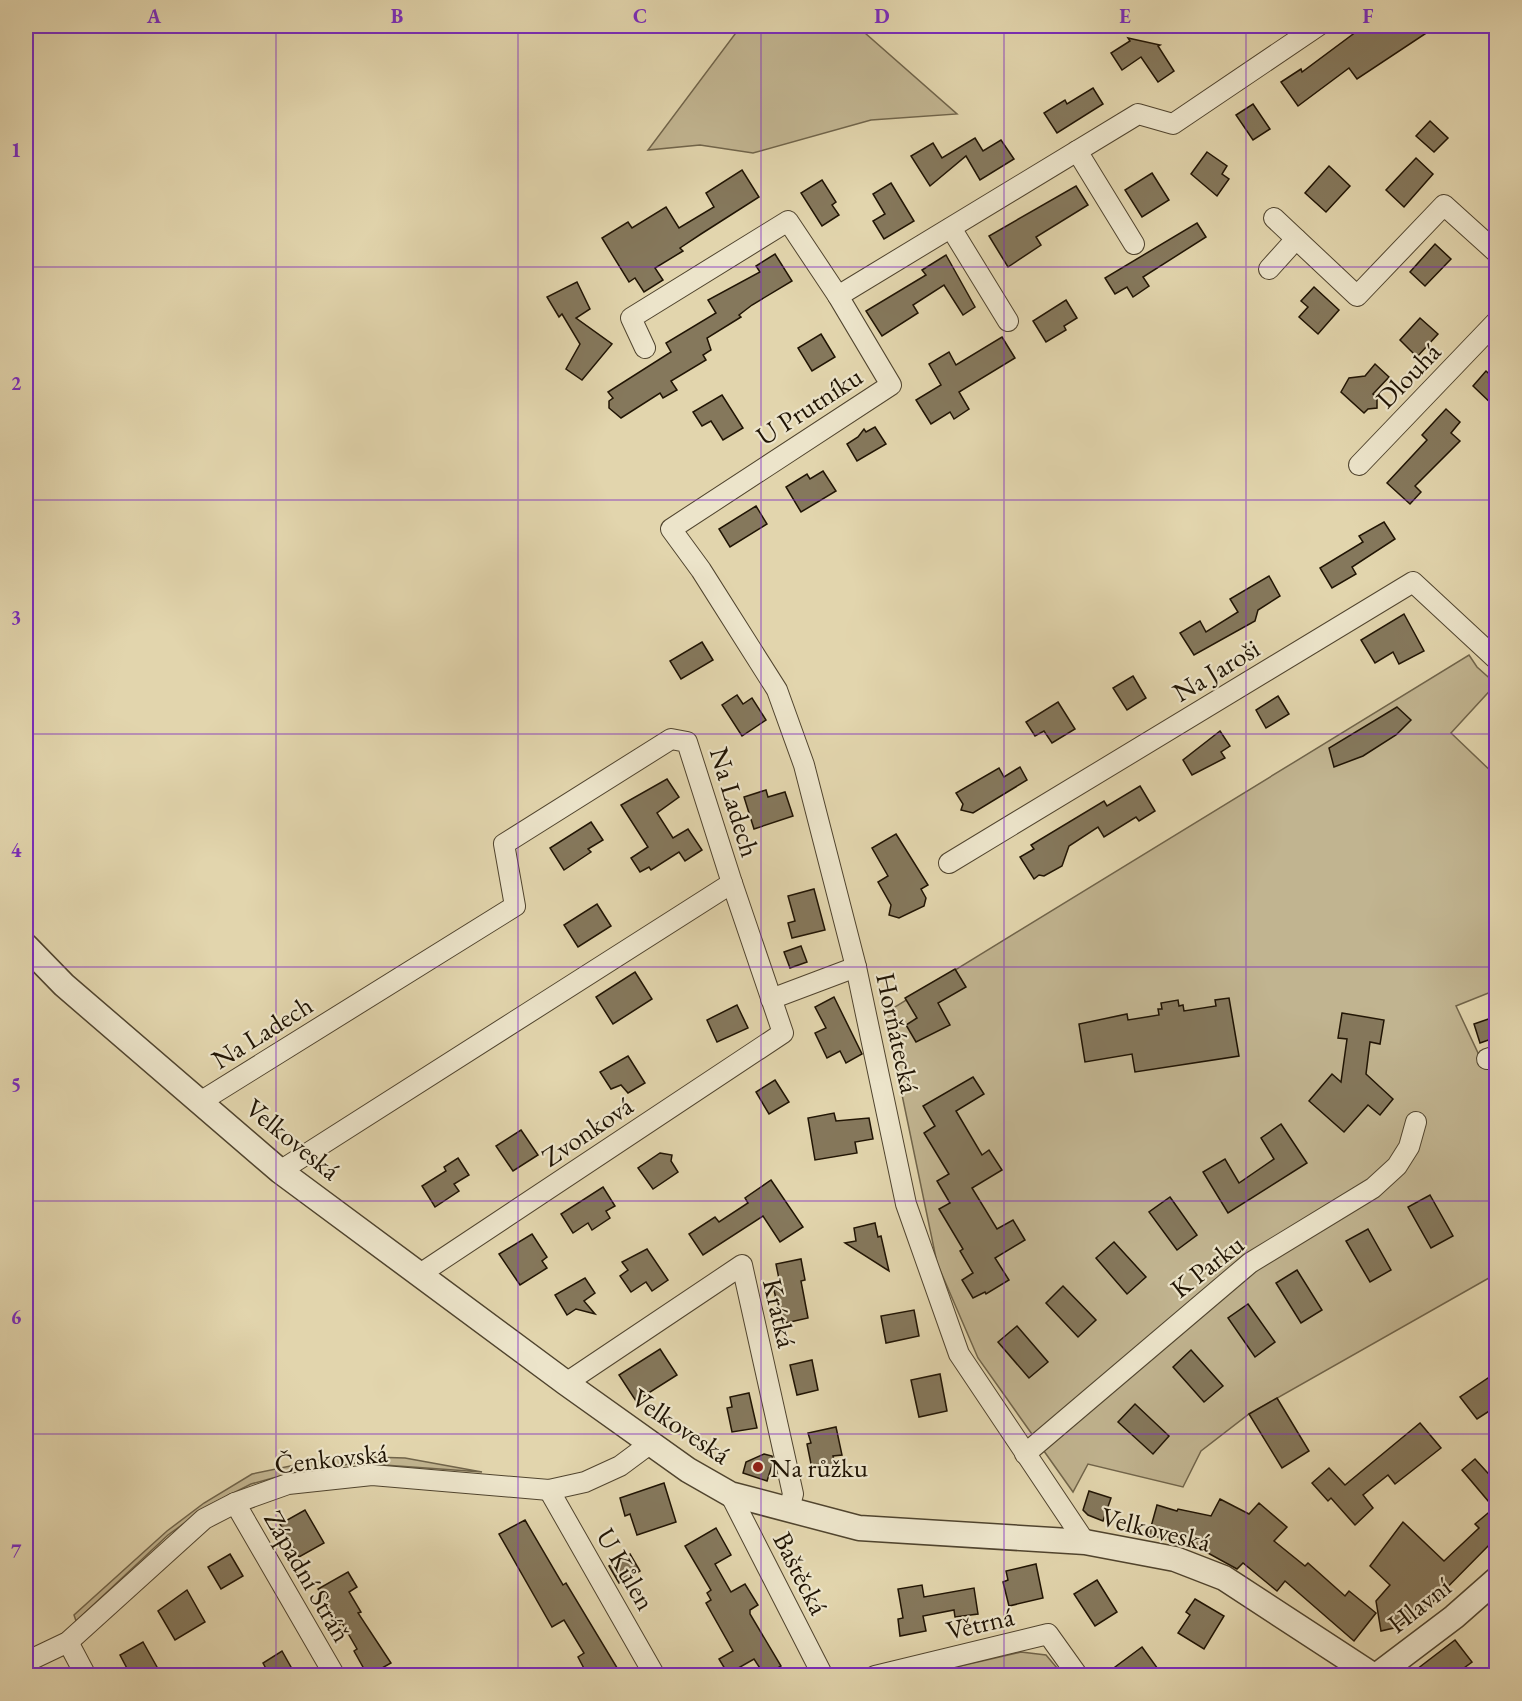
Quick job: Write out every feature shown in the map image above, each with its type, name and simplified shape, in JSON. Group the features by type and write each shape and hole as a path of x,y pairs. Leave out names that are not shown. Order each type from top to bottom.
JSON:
{"street":[{"path":"838,296 1138,114 1173,124 1318,26"},
{"path":"1077,151 1134,244"},
{"path":"1274,218 1357,296 1444,205 1497,252"},
{"name":"U Prutníku","path":"645,348 631,318 788,221 838,296 891,385 671,529"},
{"path":"951,228 1008,321"},
{"path":"1269,269 1296,239"},
{"name":"Dlouhá","path":"1359,465 1497,322"},
{"name":"Horňátecká","path":"671,529 701,570 777,690 804,765 856,966 906,1204 959,1354 1085,1542"},
{"name":"Na Jaroši","path":"949,863 1413,582 1497,659"},
{"name":"Na Ladech","path":"200,1102 515,906 504,844 671,739 687,742 732,883 280,1171"},
{"path":"732,883 771,999 856,966"},
{"name":"Velkoveská","path":"26,946 64,984 280,1171 566,1383 688,1470 730,1494 859,1528 1085,1542 1176,1559 1224,1578 1375,1676"},
{"name":"Zvonková","path":"420,1274 783,1033 771,999"},
{"name":"K Parku","path":"1025,1454 1250,1263 1373,1188 1397,1166 1409,1147 1416,1122"},
{"name":"Krátká","path":"566,1383 742,1265 793,1494 789,1509"},
{"name":"Čenkovská","path":"26,1662 68,1642 204,1519 235,1503 288,1484 372,1475 549,1490 585,1482 620,1466 651,1443"},
{"name":"U Kůlen","path":"549,1490 655,1676"},
{"name":"Baštěcká","path":"730,1494 823,1676"},
{"name":"Západní Stráň","path":"235,1503 335,1676"},
{"name":"Hlavní","path":"1375,1676 1454,1617 1497,1580"},
{"name":"Větrná","path":"875,1676 1048,1634 1078,1676"},
{"path":"68,1642 86,1676"}],"shaded area":[{"path":"745,26 857,26 957,114 871,120 753,153 700,145 648,150 738,30"},
{"path":"1469,655 1477,667 1496,684 1451,733 1496,776 1496,990 1456,1006 1479,1055 1496,1073 1496,1201 1492,1228 1496,1251 1496,1274 1249,1414 1201,1451 1183,1487 1088,1464 1073,1492 978,1358 937,1263 885,1013"},
{"path":"339,1456 405,1458 482,1472 356,1463 280,1476 251,1484 208,1506 168,1535 76,1621 74,1615 167,1531 204,1503 252,1474"},
{"path":"1021,1652 1046,1655 1063,1675 917,1676"}],"building":[{"path":"1364,26 1437,26 1357,79 1349,68 1298,106 1281,82 1301,69 1302,72"},
{"path":"1128,38 1160,45 1158,46 1174,71 1158,82 1141,57 1122,70 1111,53 1130,41"},
{"path":"1093,88 1103,104 1057,133 1044,113 1065,100 1067,104"},
{"path":"1253,104 1270,129 1253,140 1236,115"},
{"path":"1430,121 1448,138 1434,152 1416,136"},
{"path":"975,138 983,151 1001,140 1014,159 980,180 966,156 930,186 911,156 933,143 942,158"},
{"path":"1207,152 1227,166 1222,174 1229,179 1217,196 1191,174"},
{"path":"1416,158 1433,174 1404,207 1386,190"},
{"path":"1329,166 1350,186 1326,212 1305,193"},
{"path":"742,170 759,197 680,248 683,251 655,268 663,280 644,292 635,278 629,282 602,238 628,222 632,228 666,207 679,228 714,207 706,193"},
{"path":"1152,173 1169,200 1142,217 1125,190"},
{"path":"822,180 836,202 832,205 839,215 822,226 801,193"},
{"path":"891,183 914,221 884,239 873,221 885,214 873,194"},
{"path":"1076,186 1088,205 1036,237 1041,245 1008,267 989,236"},
{"path":"1197,223 1206,237 1143,277 1149,286 1133,297 1127,287 1115,294 1105,278"},
{"path":"1435,244 1451,259 1425,286 1410,272"},
{"path":"775,254 792,281 752,305 739,315 741,317 707,338 711,350 703,355 706,360 671,381 677,390 663,398 660,393 621,418 609,408 609,401 613,398 608,392 671,352 666,343 716,313 708,300 760,272 756,266"},
{"path":"946,255 975,307 963,315 944,285 913,305 918,313 882,336 866,311 926,275 922,270"},
{"path":"577,282 590,309 576,318 612,344 582,380 566,369 580,344 562,314 559,317 547,297"},
{"path":"1314,287 1339,310 1318,334 1299,317 1308,307 1301,301"},
{"path":"1066,300 1077,318 1064,326 1066,330 1046,342 1033,321"},
{"path":"1420,318 1438,334 1417,357 1400,340"},
{"path":"821,334 835,357 812,371 798,348"},
{"path":"1002,337 1015,358 959,392 969,409 954,419 950,412 931,424 916,400 941,385 929,364 949,352 956,365"},
{"path":"1375,364 1389,377 1373,394 1377,398 1377,408 1368,409 1364,413 1341,392 1349,378 1365,376"},
{"path":"1486,371 1497,381 1497,409 1473,386"},
{"path":"722,395 743,428 723,440 711,421 702,426 693,412"},
{"path":"1446,409 1460,422 1451,433 1460,441 1415,486 1421,492 1410,504 1387,483 1427,440 1422,435"},
{"path":"875,427 886,444 857,461 847,444 858,437 864,429 866,432"},
{"path":"823,471 836,491 801,512 786,487 807,474 810,479"},
{"path":"756,506 767,524 730,547 719,529"},
{"path":"1384,522 1395,539 1352,567 1356,574 1332,588 1320,568 1363,542 1359,536"},
{"path":"1269,576 1280,596 1258,610 1255,621 1194,655 1180,633 1200,621 1206,632 1238,612 1230,599"},
{"path":"1404,614 1424,651 1399,664 1393,652 1375,663 1361,640"},
{"path":"702,642 713,660 681,679 670,661"},
{"path":"1133,676 1146,698 1127,710 1113,688"},
{"path":"737,695 743,704 752,698 766,720 742,736 722,705"},
{"path":"1278,696 1289,714 1266,728 1256,710"},
{"path":"1058,702 1075,729 1052,743 1044,731 1035,736 1026,722"},
{"path":"1397,707 1411,720 1396,735 1363,756 1334,767 1329,748"},
{"path":"1220,731 1230,746 1221,752 1225,758 1192,775 1183,760"},
{"path":"1020,767 1027,780 973,813 961,810 963,804 956,793 999,768 1004,777"},
{"path":"667,779 679,797 657,813 673,838 688,829 702,850 685,861 679,852 651,870 649,867 640,872 631,858 648,847 621,805"},
{"path":"1140,786 1155,811 1139,821 1136,817 1104,837 1098,827 1069,846 1062,866 1034,879 1020,857 1034,849 1031,845 1104,801 1107,806"},
{"path":"766,790 768,797 785,792 793,816 754,829 744,797"},
{"path":"591,822 603,840 588,849 591,852 564,870 550,848"},
{"path":"896,834 928,885 921,889 926,898 924,906 899,918 889,915 891,905 878,882 888,876 872,848"},
{"path":"814,889 825,930 792,938 788,923 795,921 788,896"},
{"path":"597,904 611,926 578,947 564,925"},
{"path":"801,946 807,962 790,968 784,952"},
{"path":"955,969 966,987 938,1003 950,1025 916,1042 906,1025 917,1018 905,998"},
{"path":"635,972 652,999 613,1024 596,997"},
{"path":"834,997 862,1054 846,1063 840,1051 827,1058 815,1033 826,1028 815,1007"},
{"path":"1229,998 1239,1056 1135,1072 1132,1054 1085,1062 1079,1024 1127,1014 1128,1020 1159,1015 1158,1009 1162,1009 1161,1003 1178,1000 1179,1006 1183,1005 1184,1011 1216,1006 1215,1000"},
{"path":"737,1005 748,1028 717,1042 707,1020"},
{"path":"1342,1013 1384,1020 1380,1044 1370,1042 1366,1074 1393,1099 1380,1115 1368,1105 1344,1132 1309,1101 1332,1074 1341,1082 1347,1039 1338,1038"},
{"path":"1497,1016 1497,1037 1480,1043 1474,1024"},
{"path":"628,1056 645,1083 628,1093 621,1085 611,1089 600,1072"},
{"path":"973,1077 984,1094 956,1111 982,1155 989,1150 1002,1170 972,1188 997,1229 1013,1220 1025,1240 995,1258 1009,1280 986,1294 985,1292 973,1298 962,1280 973,1273 960,1251 963,1249 939,1209 950,1203 937,1181 949,1174 924,1133 935,1126 923,1106"},
{"path":"775,1080 789,1102 769,1114 756,1092"},
{"path":"834,1113 836,1121 869,1118 873,1139 855,1142 857,1153 815,1160 808,1118"},
{"path":"1281,1124 1307,1163 1228,1213 1203,1172 1225,1159 1239,1183 1274,1159 1261,1138"},
{"path":"521,1130 538,1155 513,1171 496,1146"},
{"path":"660,1153 672,1155 671,1161 678,1172 653,1189 638,1168"},
{"path":"458,1158 469,1175 454,1184 459,1191 435,1207 422,1186 446,1171 444,1167"},
{"path":"771,1180 803,1227 780,1242 763,1216 703,1255 689,1234 715,1217 719,1222 748,1203 745,1198"},
{"path":"603,1187 615,1206 606,1211 610,1218 592,1230 588,1223 573,1233 561,1214"},
{"path":"1430,1195 1453,1236 1431,1248 1408,1207"},
{"path":"1170,1197 1197,1235 1177,1250 1149,1212"},
{"path":"875,1223 878,1237 881,1236 889,1271 845,1243 856,1241 854,1228"},
{"path":"1368,1229 1391,1270 1370,1282 1346,1241"},
{"path":"532,1234 547,1257 542,1261 547,1268 520,1285 499,1254"},
{"path":"1114,1242 1146,1277 1127,1294 1096,1258"},
{"path":"647,1249 668,1280 652,1291 646,1282 631,1292 620,1276 628,1270 622,1262"},
{"path":"801,1259 805,1280 801,1281 808,1318 781,1324 773,1285 780,1284 776,1264"},
{"path":"1297,1270 1322,1310 1301,1323 1276,1283"},
{"path":"585,1278 595,1293 584,1301 595,1314 576,1309 567,1315 555,1295"},
{"path":"1063,1286 1096,1320 1078,1337 1046,1303"},
{"path":"1248,1304 1275,1342 1255,1357 1228,1318"},
{"path":"914,1310 919,1336 886,1343 881,1316"},
{"path":"1017,1326 1048,1362 1029,1378 998,1342"},
{"path":"660,1349 677,1375 636,1401 619,1375"},
{"path":"1191,1350 1223,1386 1204,1402 1173,1367"},
{"path":"812,1360 818,1390 797,1395 790,1365"},
{"path":"1497,1372 1497,1406 1477,1419 1460,1397"},
{"path":"940,1374 947,1411 919,1417 911,1380"},
{"path":"749,1393 757,1428 732,1432 727,1408 732,1407 730,1397"},
{"path":"1277,1398 1309,1451 1282,1468 1249,1414"},
{"path":"1135,1404 1169,1436 1153,1454 1118,1422"},
{"path":"1420,1423 1441,1448 1395,1484 1388,1475 1363,1495 1373,1508 1355,1525 1331,1498 1328,1501 1312,1483 1329,1468 1345,1485"},
{"path":"836,1427 842,1455 833,1456 835,1465 812,1469 807,1444 811,1443 808,1433"},
{"path":"764,1454 772,1456 773,1462 767,1481 743,1473 746,1462"},
{"path":"1475,1459 1497,1483 1497,1537 1421,1614 1419,1612 1398,1627 1381,1631 1376,1601 1390,1585 1370,1566 1403,1522 1444,1561 1479,1528 1475,1524 1494,1508 1462,1470"},
{"path":"664,1483 676,1522 637,1535 630,1514 625,1516 620,1498"},
{"path":"1089,1491 1111,1498 1103,1521 1088,1515 1083,1510"},
{"path":"1220,1499 1249,1514 1259,1503 1287,1527 1274,1541 1305,1566 1308,1563 1345,1596 1349,1591 1376,1613 1354,1641 1285,1581 1277,1591 1243,1563 1237,1569 1179,1537 1177,1543 1149,1534 1157,1505 1177,1511 1178,1509 1211,1516"},
{"path":"305,1510 324,1543 299,1557 280,1524"},
{"path":"525,1520 563,1585 566,1583 622,1676 588,1676 578,1657 584,1653 564,1620 552,1627 499,1534"},
{"path":"716,1528 731,1555 715,1564 731,1592 745,1584 758,1605 750,1610 750,1614 781,1666 765,1676 754,1659 728,1674 719,1659 733,1651 706,1603 711,1600 707,1593 711,1590 685,1546"},
{"path":"230,1554 243,1576 221,1589 208,1567"},
{"path":"630,1554 640,1571 619,1583 609,1566"},
{"path":"1036,1564 1043,1598 1009,1606 1003,1582 1008,1580 1006,1571"},
{"path":"348,1572 357,1587 349,1592 361,1612 358,1613 391,1663 368,1676 354,1651 357,1649 342,1623 339,1625 318,1589"},
{"path":"1097,1580 1117,1612 1095,1626 1074,1594"},
{"path":"922,1585 924,1597 974,1588 978,1614 955,1617 954,1610 923,1616 926,1631 900,1636 898,1619 903,1618 898,1589"},
{"path":"187,1590 205,1622 175,1640 158,1611"},
{"path":"1195,1599 1224,1616 1204,1649 1178,1633 1190,1615 1186,1612"},
{"path":"1455,1640 1472,1662 1453,1676 1408,1676"},
{"path":"143,1642 162,1676 131,1676 120,1655"},
{"path":"1142,1647 1158,1669 1149,1676 1103,1676"},
{"path":"282,1651 296,1676 270,1676 263,1663"}],"place":[{"name":"Na růžku","path":"758,1467"}]}
